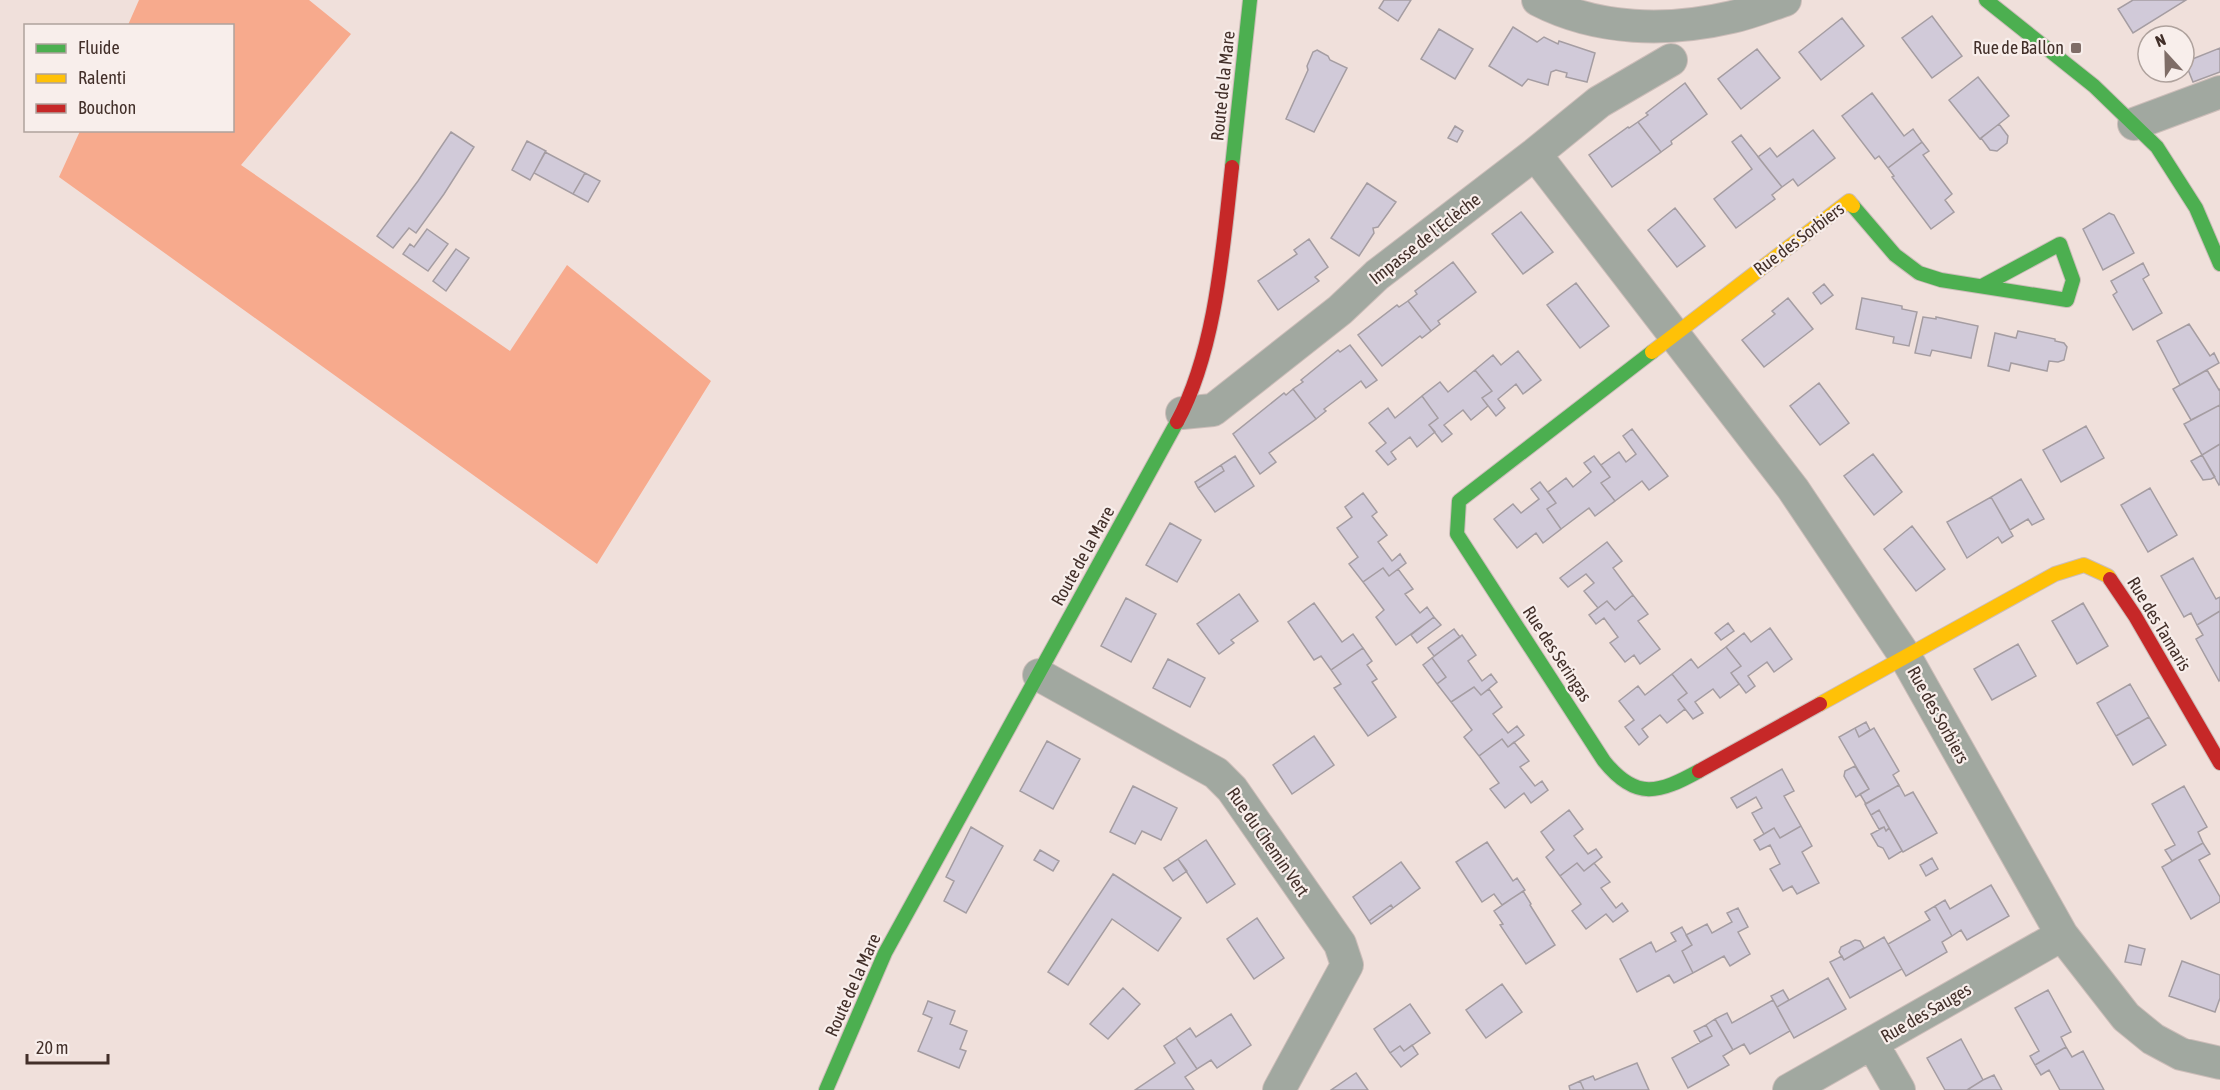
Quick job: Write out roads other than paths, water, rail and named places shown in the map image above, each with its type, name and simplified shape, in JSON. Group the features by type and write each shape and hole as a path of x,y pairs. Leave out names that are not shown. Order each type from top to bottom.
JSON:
{"street":[{"name":"Route de la Mare","path":"826,1090 885,953 1182,413 1208,336 1223,244 1250,0"},
{"path":"1538,0 1553,8 1594,20 1636,27 1687,25 1734,17 1785,0"},
{"path":"1986,0 2094,86 2157,147 2196,208 2220,264"},
{"name":"Impasse de l'Eclèche","path":"1182,413 1213,410 1340,310 1377,275 1599,102 1671,60"},
{"path":"2134,124 2220,92"},
{"name":"Rue des Sorbiers","path":"1535,154 1675,333 1792,489 1905,657 2062,935 2126,1017 2153,1039 2181,1054 2220,1063"},
{"name":"Rue des Sorbiers","path":"1675,333 1850,201 1892,250 1914,270 1941,279 1982,286 2067,300 2073,280 2060,244 1982,286"},
{"name":"Rue des Seringas","path":"1675,333 1459,501 1457,534 1604,761 1622,782 1634,787 1659,790 1672,786 1905,657"},
{"name":"Rue des Tamaris","path":"1905,657 2055,574 2084,565 2108,576 2122,596 2220,763"},
{"name":"Rue du Chemin Vert","path":"1039,675 1216,773 1232,789 1340,944 1347,965 1279,1090"},
{"name":"Rue des Sauges","path":"1788,1090 2062,935"},
{"path":"1872,1043 1899,1090"}],"place":[{"name":"Rue de Ballon","path":"2076,48"}]}
